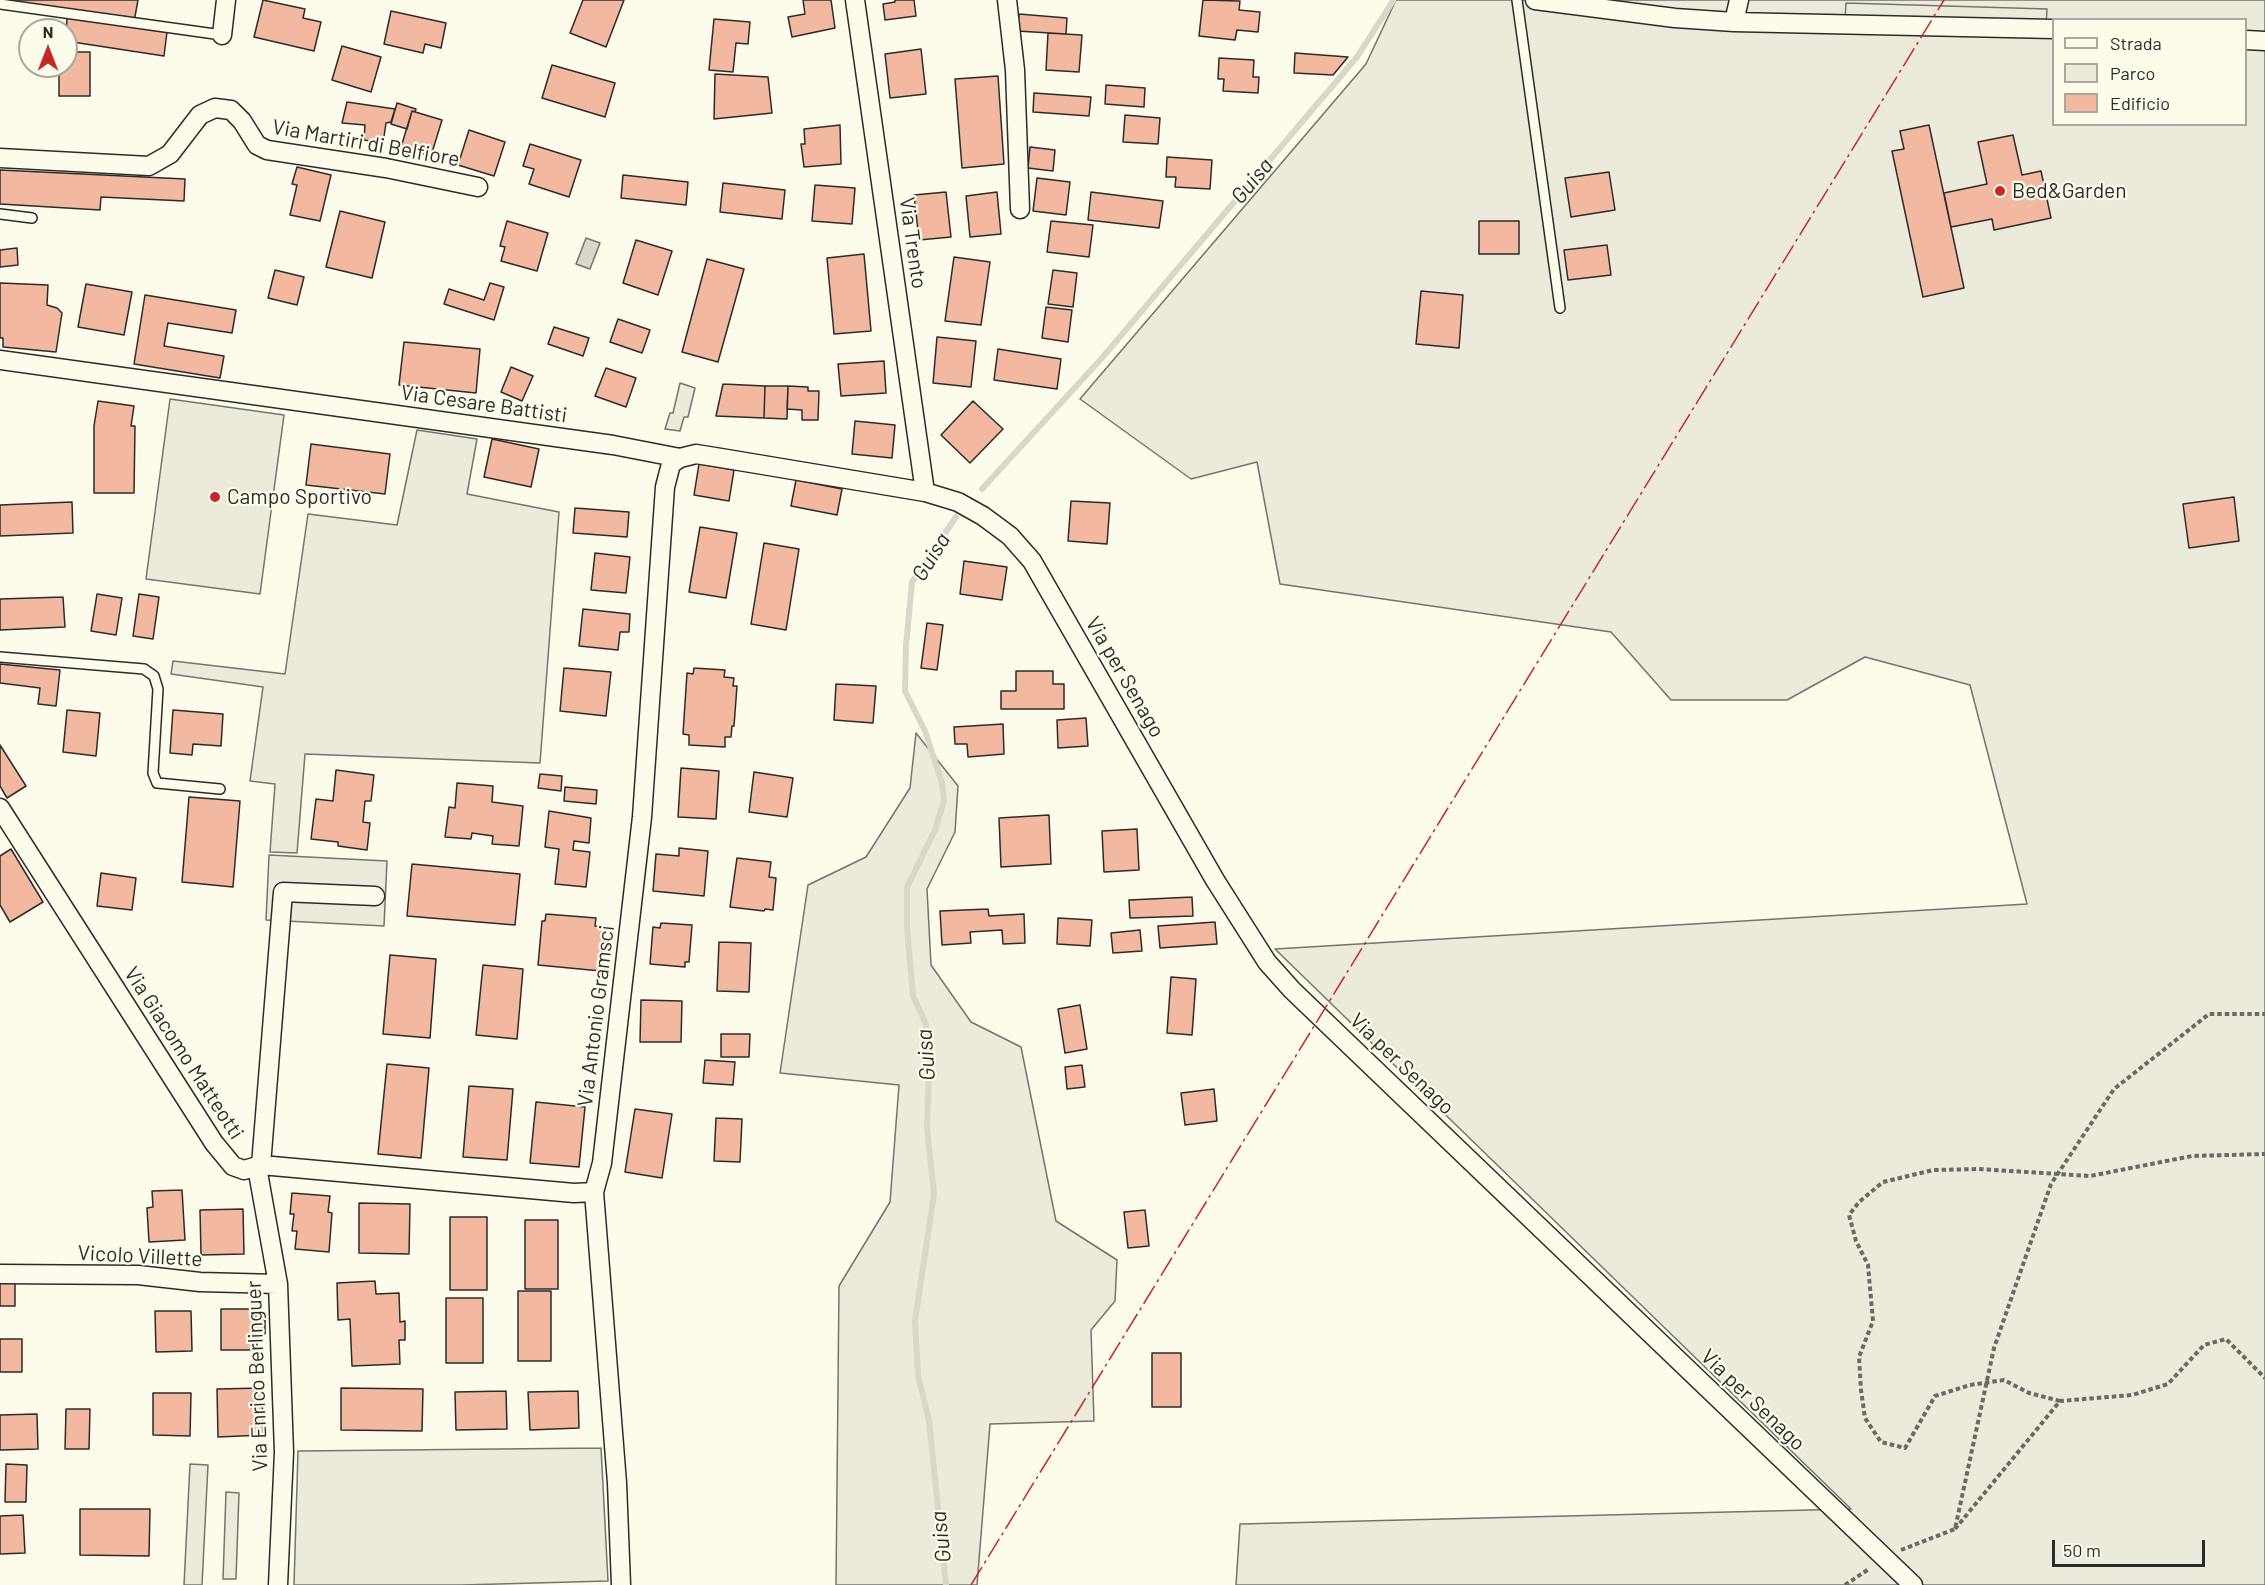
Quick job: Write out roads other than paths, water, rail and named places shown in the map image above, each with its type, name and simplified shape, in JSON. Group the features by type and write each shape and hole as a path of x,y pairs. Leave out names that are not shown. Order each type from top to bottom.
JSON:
{"street":[{"path":"222,35 226,0"},
{"name":"Via Trento","path":"855,0 925,492"},
{"path":"1006,0 1015,70 1020,209"},
{"path":"1534,0 1675,18 1734,22 2052,29"},
{"path":"1734,22 1738,0"},
{"path":"2247,40 2265,41"},
{"name":"Via Martiri di Belfiore","path":"0,158 149,166 170,154 200,115 215,108 231,110 242,121 257,146 267,150 386,168 478,187"},
{"name":"Via Cesare Battisti","path":"0,360 613,445 680,458 696,454 925,492 958,502"},
{"name":"Via Antonio Gramsci","path":"621,1585 617,1483 594,1192 602,1163 642,817 665,487 671,464 680,458"},
{"name":"Via per Senago","path":"958,502 983,516 1010,536 1032,561 1220,889 1267,962 1309,1006 1912,1585"},
{"name":"Via Giacomo Matteotti","path":"0,808 214,1143 238,1169 259,1166 574,1193 594,1192"},
{"name":"Via Enrico Berlinguer","path":"278,1585 284,1452 278,1284 259,1166 283,892 375,896"},
{"name":"Vicolo Villette","path":"0,1274 138,1275 200,1282 278,1284"}],"lane":[{"path":"1517,0 1560,308"},
{"path":"0,4 222,35"},
{"path":"0,214 32,218"},
{"path":"0,657 144,669 154,676 158,689 153,773 157,783 220,789"}],"waterway":[{"name":"Guisa","path":"982,489 1102,358 1357,57 1393,1"},
{"name":"Guisa","path":"946,1585 929,1421 918,1375 915,1321 934,1194 927,1128 929,1071 926,1024 913,996 907,928 907,887 935,830 944,801 942,783 925,731 905,691 906,646 912,582 956,517"}],"place":[{"name":"Bed&Garden","path":"2000,191"},
{"name":"Campo Sportivo","path":"215,497"}]}
